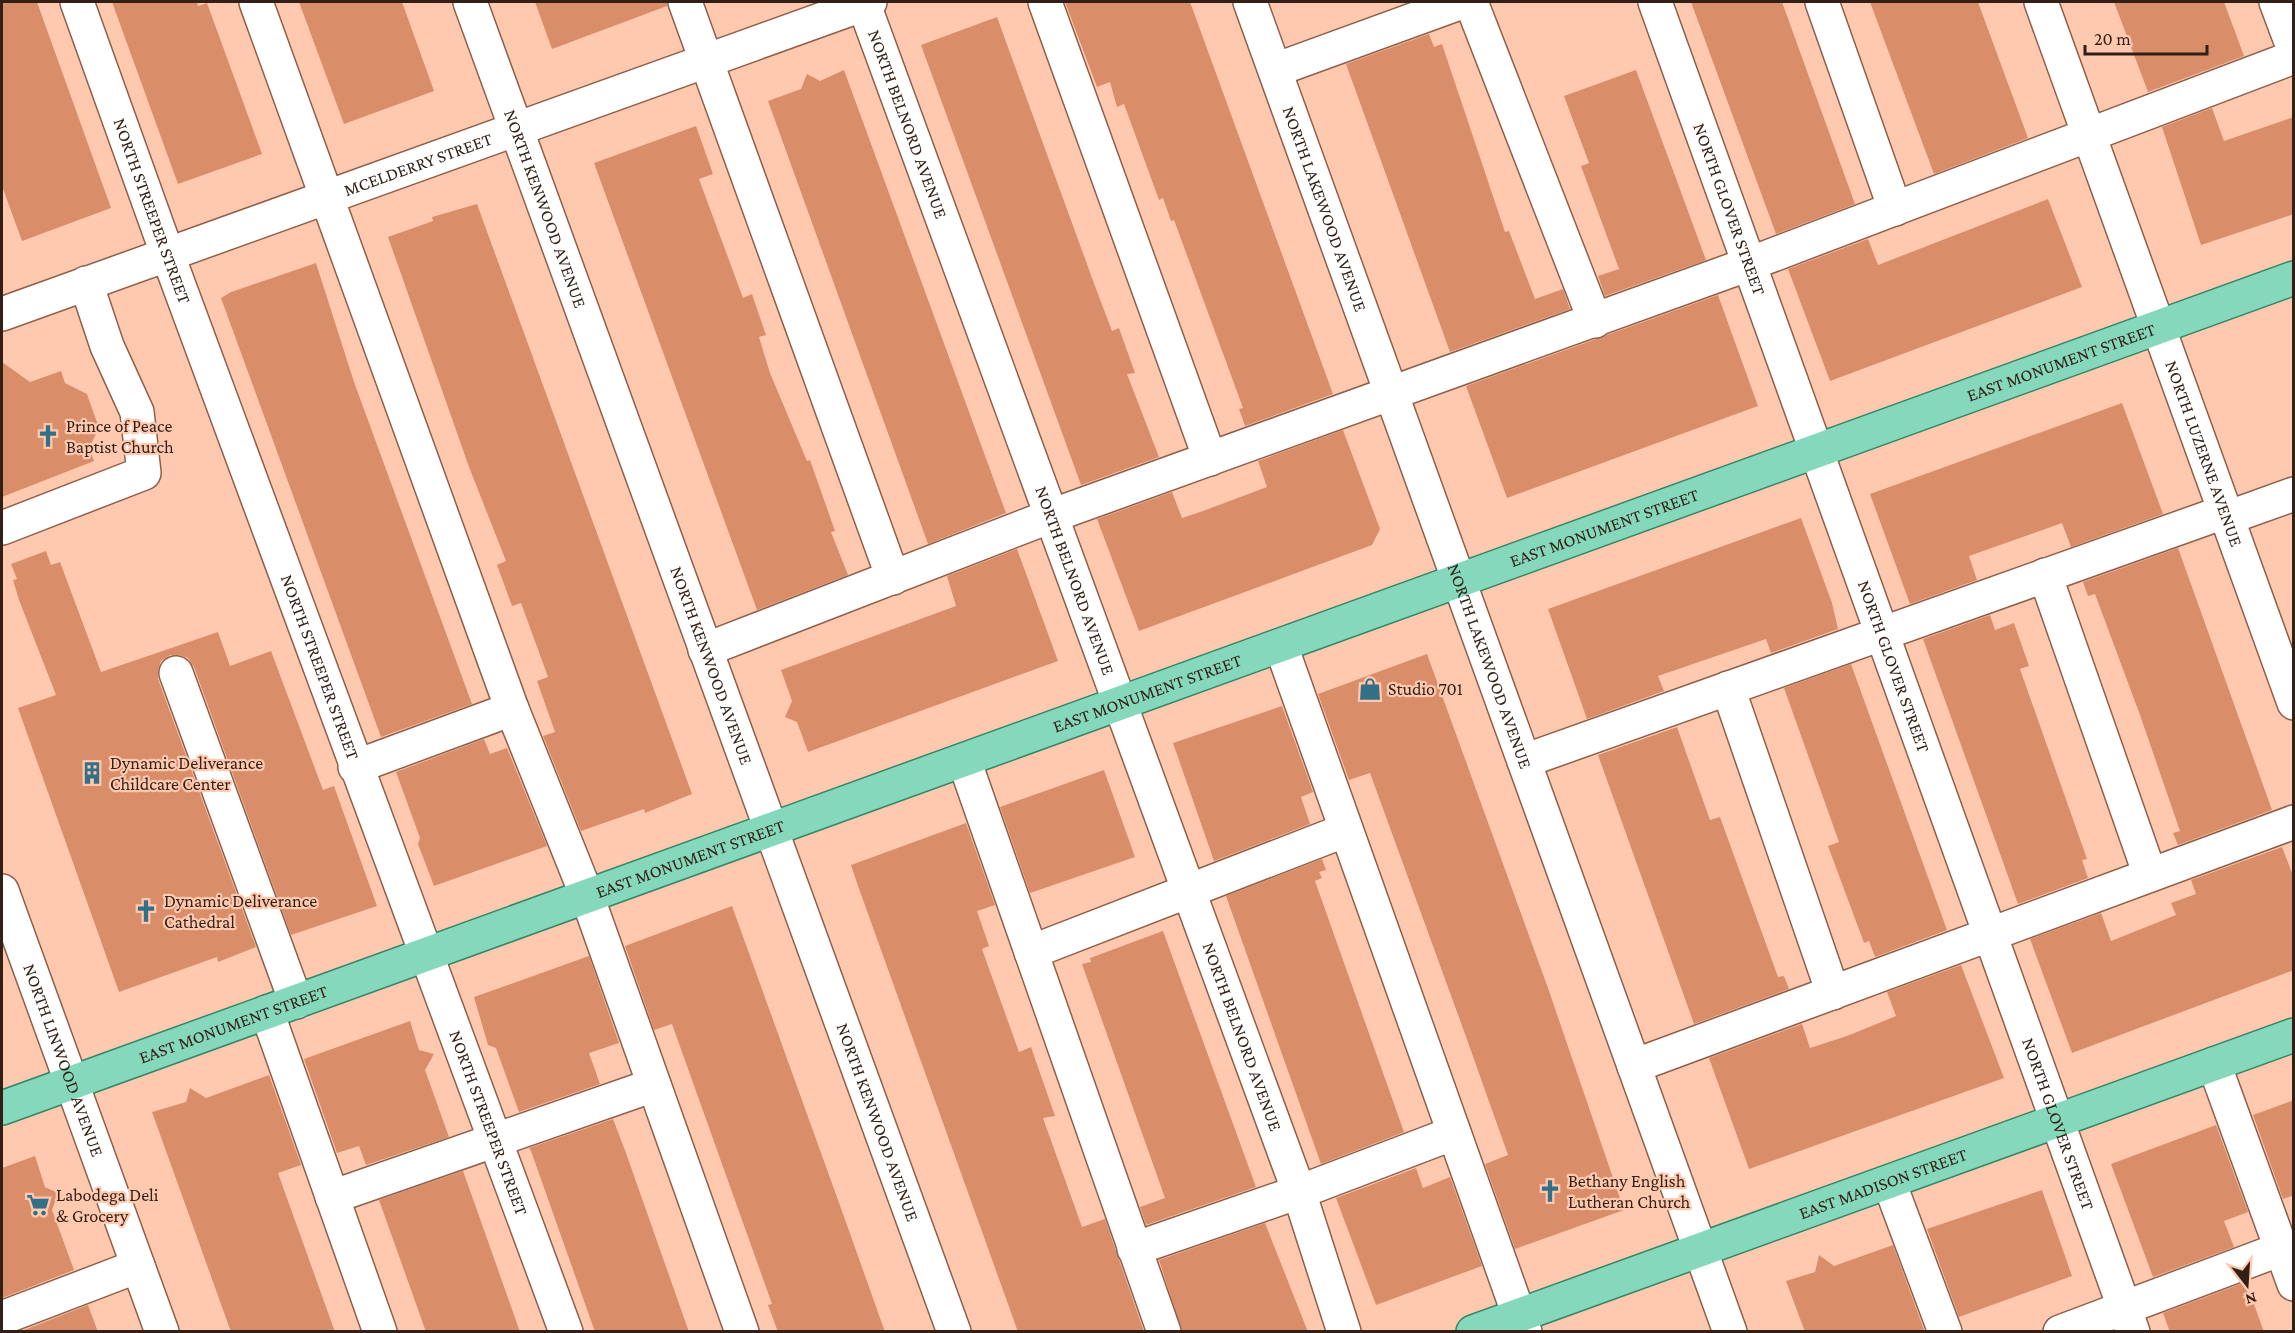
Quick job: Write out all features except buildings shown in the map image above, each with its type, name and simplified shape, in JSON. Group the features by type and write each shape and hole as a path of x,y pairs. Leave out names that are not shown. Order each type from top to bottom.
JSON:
{"main road":[{"name":"EAST MONUMENT STREET","path":"2,1108 2294,278"},
{"name":"EAST MADISON STREET","path":"1473,1332 1522,1323 1700,1249 2294,1035"}],"street":[{"name":"NORTH STREEPER STREET","path":"77,2 355,767 497,1140 566,1332"},
{"path":"256,2 512,709 587,896 742,1332"},
{"name":"NORTH KENWOOD AVENUE","path":"470,2 954,1332"},
{"path":"685,2 893,578"},
{"name":"MCELDERRY STREET","path":"4,303 86,283 866,2"},
{"name":"NORTH BELNORD AVENUE","path":"866,2 1299,1192 1344,1332"},
{"path":"1044,2 1210,459"},
{"name":"NORTH LAKEWOOD AVENUE","path":"1250,2 1730,1332"},
{"path":"1275,70 1462,2"},
{"path":"1472,2 1595,321"},
{"name":"NORTH GLOVER STREET","path":"1655,2 2129,1319"},
{"path":"1822,2 1895,208"},
{"name":"NORTH LUZERNE AVENUE","path":"2041,2 2294,704"},
{"path":"2276,2 2294,50"},
{"path":"705,650 1052,516 1595,321 2294,57"},
{"path":"2,528 144,472 137,412 107,346 86,283"},
{"path":"1524,761 2045,575 2294,494"},
{"path":"2045,575 2150,875"},
{"path":"1281,646 1522,1323"},
{"path":"177,673 281,1007 333,1197 380,1332"},
{"path":"1728,688 1833,993"},
{"path":"355,767 512,709"},
{"path":"964,760 1164,1332"},
{"path":"1635,1066 2294,822"},
{"path":"1031,952 1346,830"},
{"name":"NORTH LINWOOD AVENUE","path":"3,899 162,1332"},
{"path":"2214,1064 2294,1284"},
{"path":"333,1197 654,1085"},
{"path":"1134,1249 1299,1192 1454,1133"},
{"path":"1888,1182 1945,1332"},
{"path":"2060,1332 2129,1319 2281,1249"},
{"path":"2,1318 138,1266"}],"place":[{"name":"Prince of Peace Baptist Church","path":"48,436"},
{"name":"Studio 701","path":"1370,689"},
{"name":"Dynamic Deliverance Childcare Center","path":"92,773"},
{"name":"Dynamic Deliverance Cathedral","path":"146,911"},
{"name":"Bethany English Lutheran Church","path":"1550,1191"},
{"name":"Labodega Deli & Grocery","path":"38,1205"}]}
